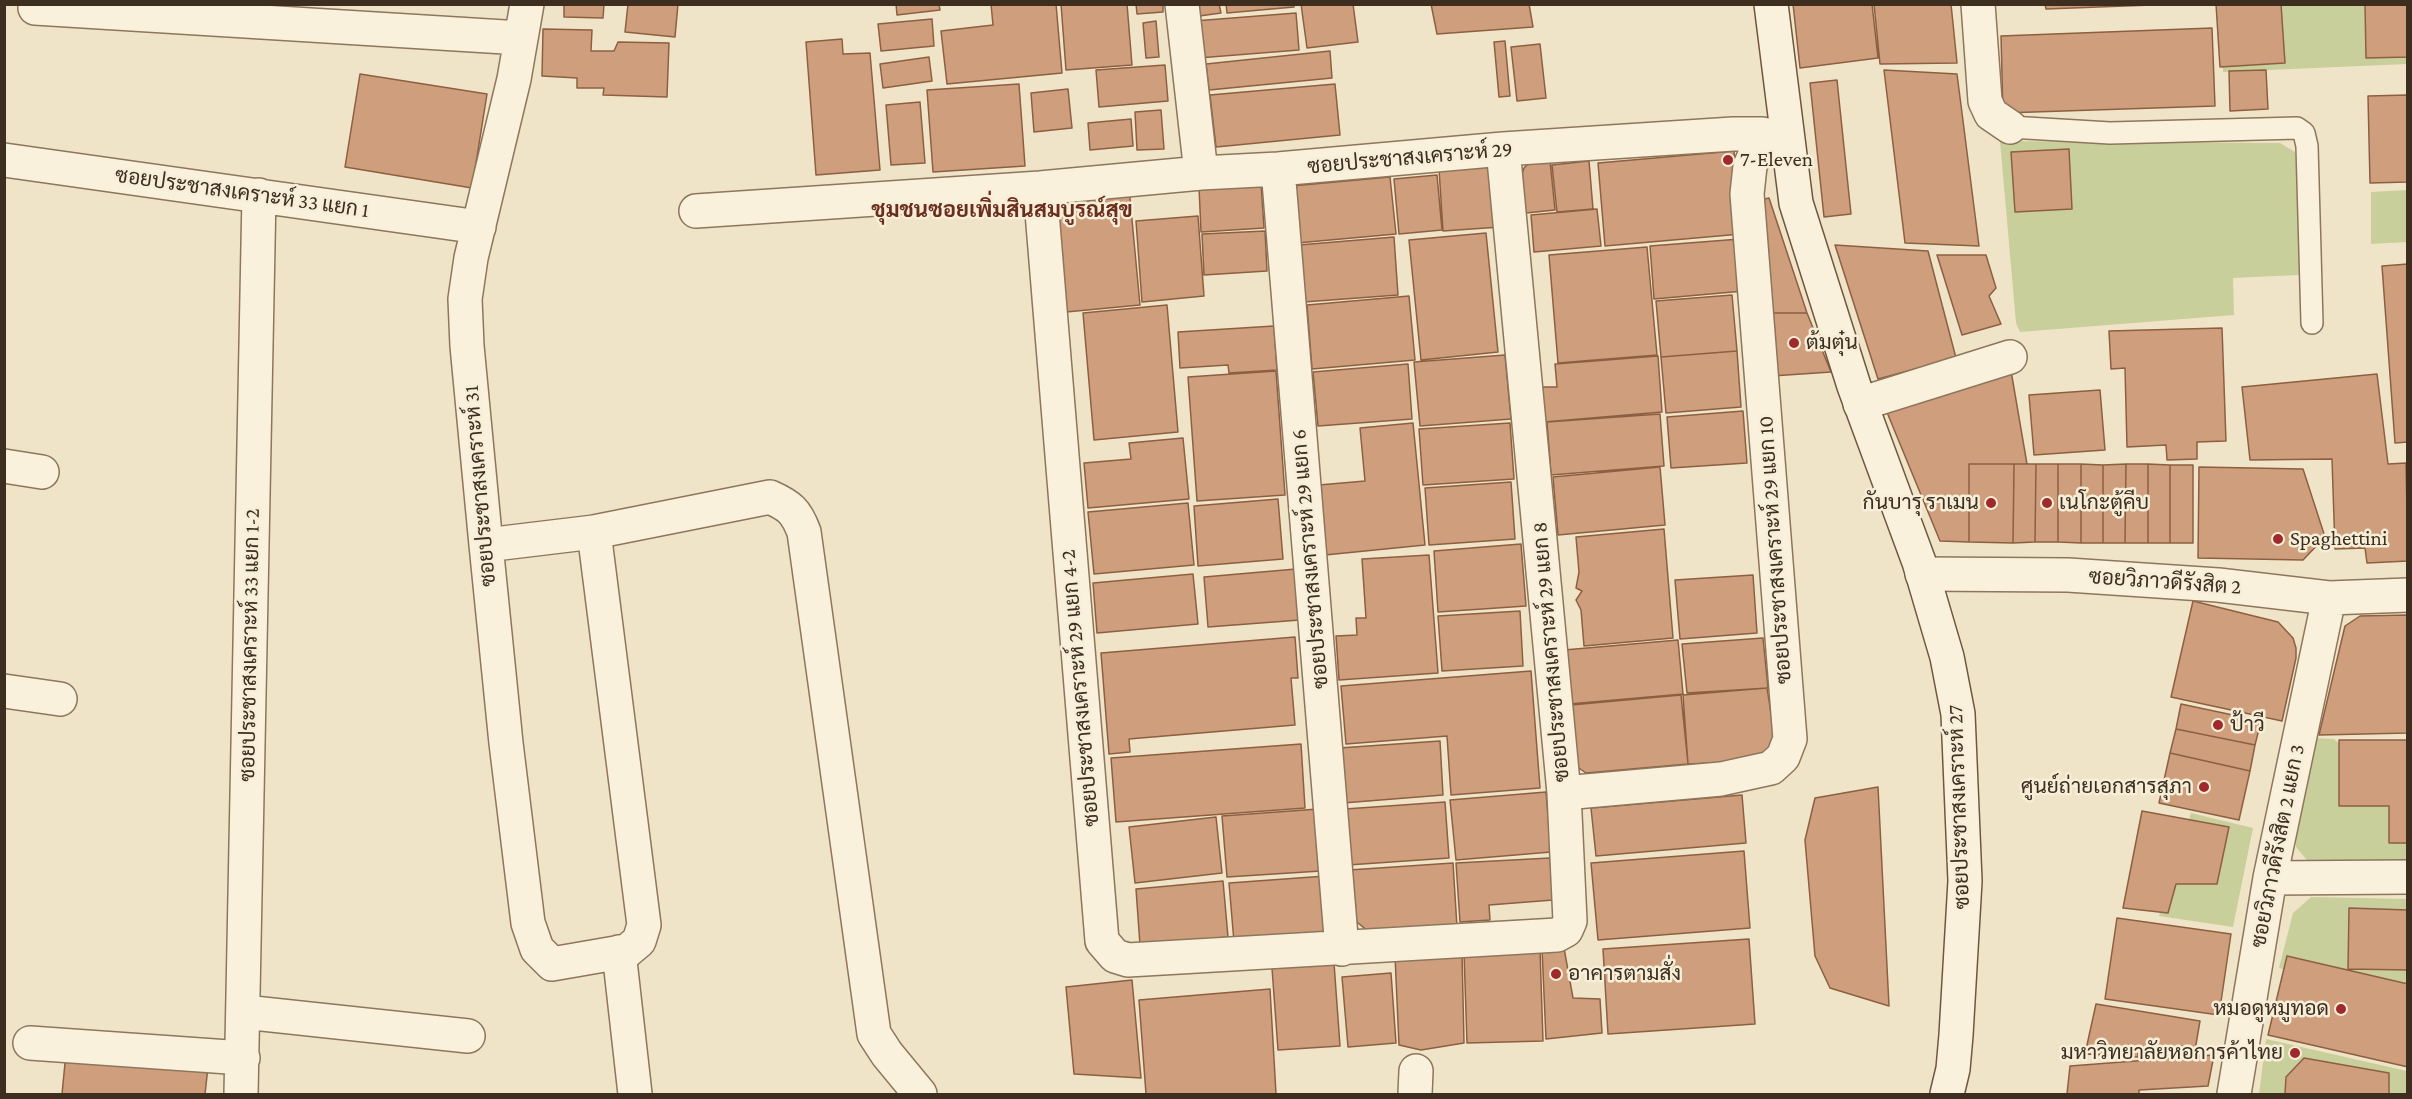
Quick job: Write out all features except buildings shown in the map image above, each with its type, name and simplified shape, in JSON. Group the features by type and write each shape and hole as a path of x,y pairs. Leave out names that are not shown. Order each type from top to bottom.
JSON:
{"street":[{"name":"ซอยประชาสงเคราะห์ 31","path":"527,4 513,79 471,258 465,299 467,346 486,545 506,743 528,923 537,950 552,964 619,952"},
{"path":"1182,4 1201,173"},
{"name":"ซอยประชาสงเคราะห์ 27","path":"1771,4 1796,203 1860,404 1922,574 1947,657 1958,714 1965,881 1955,1047 1947,1095"},
{"path":"1978,4 1985,101 1991,114 2010,127"},
{"path":"35,8 521,38"},
{"name":"ซอยประชาสงเคราะห์ 29","path":"696,211 1040,188 1503,149 1733,134 1762,134 1787,138"},
{"name":"ซอยประชาสงเคราะห์ 29 แยก 10","path":"1564,793 1721,779 1771,768 1784,758 1790,739 1747,194 1750,166 1756,152 1787,138"},
{"name":"ซอยประชาสงเคราะห์ 29 แยก 8","path":"1342,949 1557,935 1566,930 1570,921 1564,793 1503,149"},
{"name":"ซอยประชาสงเคราะห์ 33 แยก 1","path":"4,160 479,227"},
{"name":"ซอยประชาสงเคราะห์ 29 แยก 6","path":"1278,169 1342,949"},
{"name":"ซอยประชาสงเคราะห์ 29 แยก 4-2","path":"1040,188 1102,941 1115,956 1128,960 1342,949"},
{"name":"ซอยประชาสงเคราะห์ 33 แยก 1-2","path":"241,1095 259,195"},
{"path":"1860,404 2010,357"},
{"path":"4,466 42,472"},
{"path":"486,545 594,532 770,497 784,503 798,514 804,532 874,1034 920,1095"},
{"path":"594,532 644,925 639,941 627,951 619,952 635,1095"},
{"name":"ซอยวิภาวดีรังสิต 2","path":"1922,574 2068,575 2218,585 2329,598 2408,595"},
{"name":"ซอยวิภาวดีรังสิต 2 แยก 3","path":"2234,1095 2270,878 2329,598"},
{"path":"4,691 60,699"},
{"path":"2270,878 2408,877"},
{"path":"244,1012 468,1036"},
{"path":"30,1043 243,1058"}],"lane":[{"path":"2010,127 2110,133 2297,128 2304,133 2307,146 2312,323"}],"green space":[{"path":"2219,5 2407,5 2407,64 2223,72"},
{"path":"2000,141 2280,143 2295,152 2302,209 2299,275 2233,278 2234,315 2020,332 2016,323"},
{"path":"2407,190 2407,242 2371,244 2371,192"},
{"path":"2314,738 2334,739 2407,803 2407,866 2311,865 2296,847 2296,834"},
{"path":"2191,813 2253,828 2233,927 2159,916"},
{"path":"2311,897 2407,899 2407,1008 2279,968 2293,913"},
{"name":"มหาวิทยาลัยหอการค้าไทย","path":"2266,1039 2407,1071 2407,1094 2259,1094"}],"place":[{"name":"7-Eleven","path":"1728,160"},
{"name":"ต้มตุ๋น","path":"1794,343"},
{"name":"กันบารุ ราเมน","path":"1991,503"},
{"name":"เนโกะตู้คีบ","path":"2047,503"},
{"name":"Spaghettini","path":"2278,539"},
{"name":"ป้าวี","path":"2218,725"},
{"name":"ศูนย์ถ่ายเอกสารสุภา","path":"2204,787"},
{"name":"อาคารตามสั่ง","path":"1556,974"},
{"name":"หมอดูหมูทอด","path":"2341,1009"},
{"name":"มหาวิทยาลัยหอการค้าไทย","path":"2295,1053"}],"district":[{"name":"ชุมชนซอยเพิ่มสินสมบูรณ์สุข","path":"1002,210"}]}
